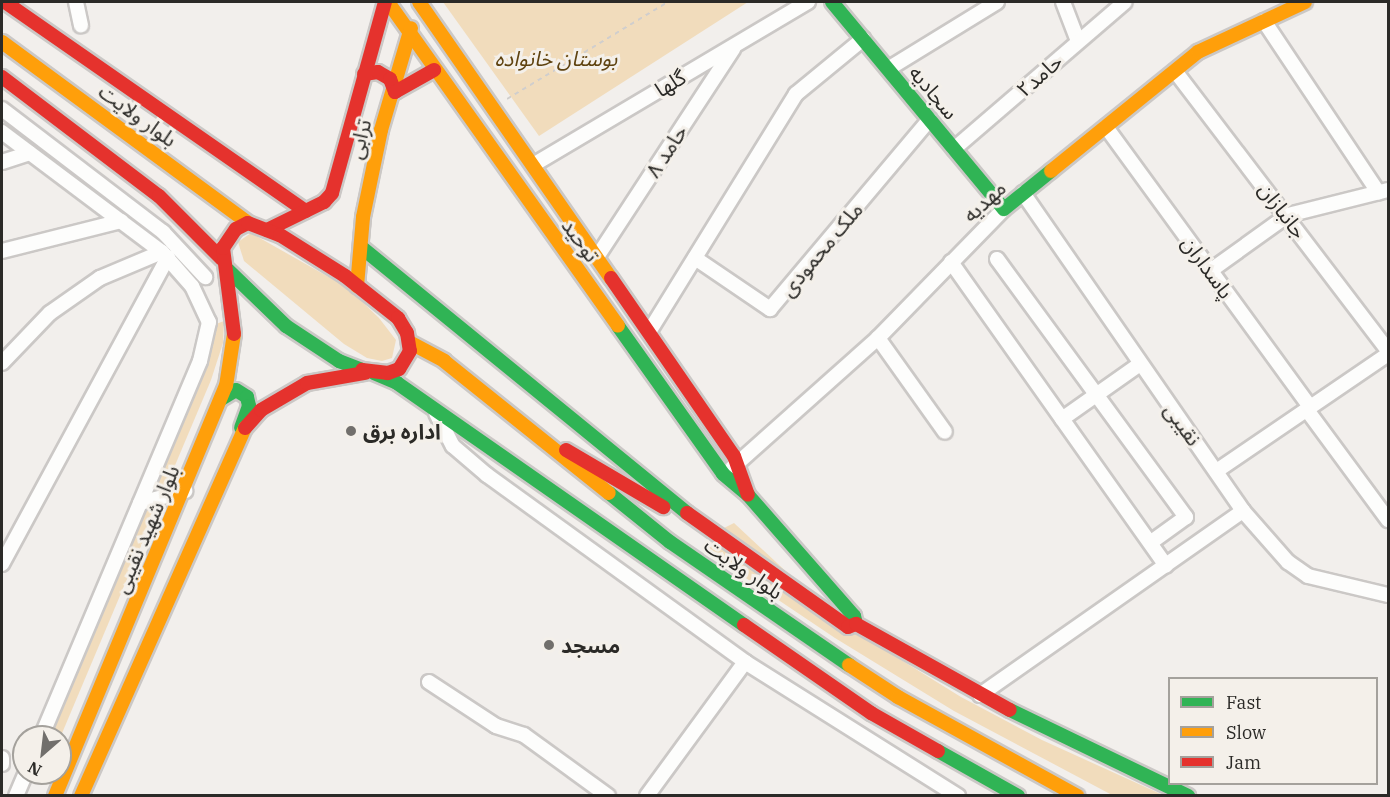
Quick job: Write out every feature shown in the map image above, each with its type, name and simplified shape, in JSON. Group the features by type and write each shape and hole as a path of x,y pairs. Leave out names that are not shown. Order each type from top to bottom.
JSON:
{"main road":[{"path":"5,2 306,211"},
{"name":"ترابی","path":"267,230 306,211 332,193 386,2"},
{"name":"توحید","path":"386,2 723,474 748,495 854,616 856,624"},
{"name":"سجادیه","path":"832,2 1004,209"},
{"name":"مهدیه","path":"1004,209 1198,52 1305,2"},
{"name":"ترابی","path":"357,286 361,247 381,130 395,92 408,34 420,4"},
{"name":"توحید","path":"420,4 738,463 748,495"},
{"name":"بلوار ولایت","path":"2,42 248,223 267,230 316,256 357,286 398,318 410,342 444,362 512,419 670,542 784,622 898,697 1077,795"},
{"path":"364,74 378,72 390,79 395,92 434,70"},
{"path":"2,77 159,196 269,312 304,340 339,361 372,372 434,409 871,713 1018,795"},
{"path":"225,264 228,238 248,223"},
{"path":"361,247 717,538"},
{"name":"بلوار شهید نقیبی","path":"55,795 185,491 221,399 233,359 234,326 225,264"},
{"path":"239,434 261,410 298,388 372,372 399,369 410,351 410,342"},
{"path":"81,795 239,434 249,406 247,397 236,390 221,399"},
{"path":"512,419 717,538 848,627 856,624 980,695 1188,795"}],"street":[{"path":"76,2 81,25"},
{"name":"گلها","path":"532,165 808,2"},
{"path":"888,69 997,2"},
{"path":"1064,2 1078,40"},
{"name":"حامد۲","path":"954,149 1078,40 1125,2"},
{"path":"1210,271 1288,215 1383,191 1264,21"},
{"path":"649,332 796,94 863,39"},
{"name":"حامد ۸","path":"597,257 735,45"},
{"name":"جانبازان","path":"1175,71 1288,215 1389,353"},
{"path":"2,104 14,86"},
{"path":"2,109 163,232 205,277"},
{"name":"ملک محمودی","path":"694,258 770,309 930,119"},
{"name":"پاسداران","path":"1106,127 1389,520"},
{"path":"2,132 165,255 192,286 208,322 200,361 46,725"},
{"path":"2,162 30,153"},
{"name":"نقیبی","path":"1023,193 1140,364 1218,470 1243,511 1288,562 1308,576 1389,595"},
{"name":"مهدیه","path":"723,474 878,338 1004,209"},
{"path":"2,251 121,221"},
{"path":"2,363 50,313 100,279 165,255"},
{"path":"2,564 165,255"},
{"path":"997,259 1186,517 1150,543"},
{"path":"951,262 1166,566"},
{"path":"192,286 225,264"},
{"path":"878,338 945,432"},
{"path":"1218,470 1389,353"},
{"path":"1062,419 1140,364"},
{"path":"434,409 453,446 487,475 745,662 958,795"},
{"path":"141,503 185,491"},
{"path":"980,695 1243,511"},
{"path":"647,795 745,662"},
{"path":"429,682 496,726 524,735 608,795"},
{"path":"2,758 2,764"}],"path":[{"path":"492,107 669,2"}],"green space":[{"name":"بوستان خانواده","path":"443,2 748,2 539,136"},
{"path":"251,233 348,288 379,318 396,340 392,358 382,361 367,358 344,344 244,261 238,242"},
{"path":"224,321 223,343 211,380 65,725 50,725 216,324"},
{"path":"734,523 793,578 716,532"},
{"path":"710,542 961,697 1042,740 1163,795 1112,795 954,711 835,638 704,550"}],"traffic: fast":[{"path":"832,2 1004,209 1051,171"},
{"path":"361,247 687,513"},
{"path":"228,270 286,326 339,361 362,370"},
{"path":"618,326 723,474 748,495 854,616 856,624"},
{"path":"374,373 397,383 744,625"},
{"path":"221,399 236,390 247,397 249,406 241,428"},
{"path":"609,493 670,542 849,665"},
{"path":"1010,710 1188,796"},
{"path":"938,751 1018,796"}],"traffic: slow":[{"path":"388,2 618,326"},
{"path":"419,2 611,278"},
{"path":"1051,171 1198,52 1305,2"},
{"path":"357,286 363,217 381,130 411,28"},
{"path":"2,42 248,223"},
{"path":"55,796 226,386 234,334"},
{"path":"409,342 444,361 609,493"},
{"path":"81,796 245,428"},
{"path":"849,665 898,697 1077,796"}],"traffic: jam":[{"path":"5,2 306,211"},
{"path":"267,230 324,202 332,193 385,2"},
{"path":"364,74 378,72 390,79 395,92 434,70"},
{"path":"2,77 159,196 222,259"},
{"path":"234,334 223,248 236,229 248,223 280,235 345,276 398,318 407,333 410,351 399,369 388,373 362,370"},
{"path":"611,278 734,456 748,495"},
{"path":"245,428 261,410 307,383 365,373"},
{"path":"566,450 663,507"},
{"path":"687,513 848,627 856,624 1010,710"},
{"path":"744,625 871,713 938,751"}],"place":[{"name":"اداره برق","path":"351,431"},
{"name":"مسجد","path":"549,645"}]}
